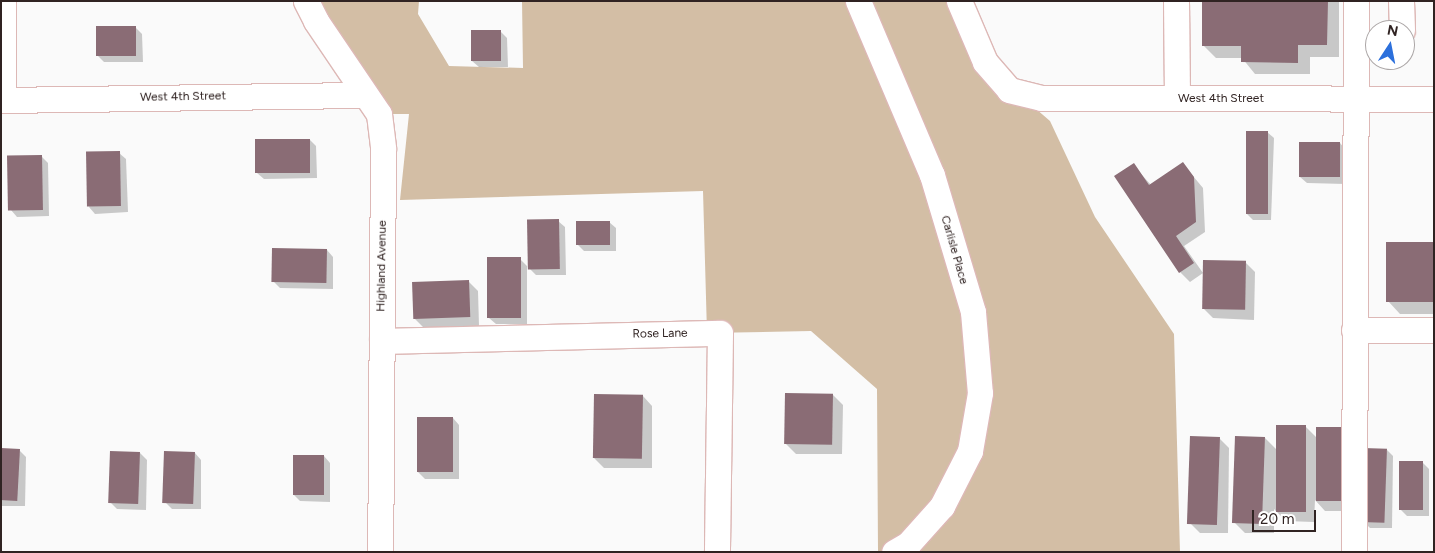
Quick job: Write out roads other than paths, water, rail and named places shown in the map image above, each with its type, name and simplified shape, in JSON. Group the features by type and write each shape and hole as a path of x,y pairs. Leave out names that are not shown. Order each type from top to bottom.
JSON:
{"street":[{"path":"2,100 3,1"},
{"name":"Highland Avenue","path":"306,1 364,95 379,114 383,149 380,552"},
{"name":"Carlisle Place","path":"858,1 932,175 973,312 980,393 970,451 942,506 908,544 894,552"},
{"name":"West 4th Street","path":"959,1 985,62 1008,90 1041,98 1434,99"},
{"path":"1176,1 1177,98"},
{"path":"1354,552 1356,1"},
{"path":"1401,1 1402,20"},
{"name":"West 4th Street","path":"2,100 364,95"},
{"path":"1354,330 1434,330"},
{"name":"Rose Lane","path":"382,341 720,333 718,552"}]}
